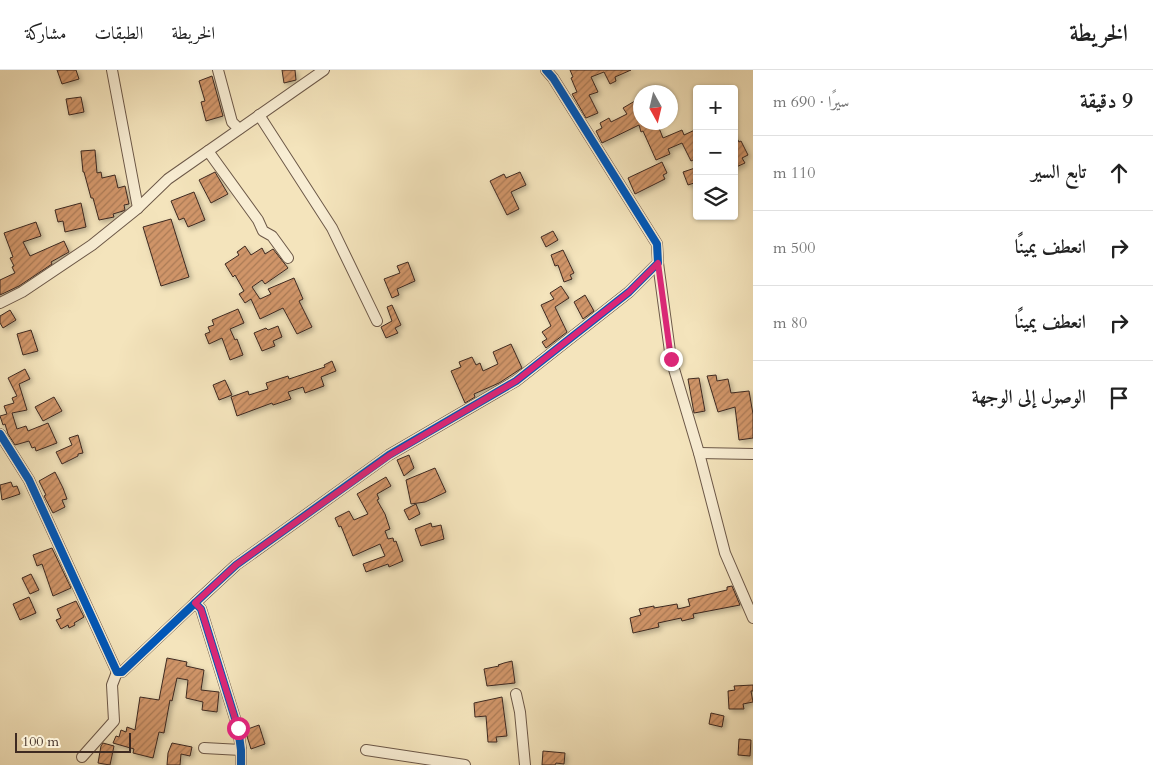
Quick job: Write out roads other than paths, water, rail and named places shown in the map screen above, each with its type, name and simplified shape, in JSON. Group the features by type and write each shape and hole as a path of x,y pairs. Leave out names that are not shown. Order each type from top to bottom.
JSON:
{"street":[{"path":"112,70 138,208"},
{"path":"218,70 232,122 239,129"},
{"path":"0,303 22,292 92,245 138,208 168,178 259,115 309,75 325,70"},
{"path":"546,70 553,78 657,244 671,359 699,453 725,553 753,618"},
{"path":"259,115 332,228 377,321"},
{"path":"208,151 258,220 263,231 272,236 288,258"},
{"path":"117,672 122,672 236,565 390,455 516,381 629,292 658,263"},
{"path":"0,434 29,480 117,672 112,685 114,721 82,757"},
{"path":"699,453 753,454"},
{"path":"195,603 201,609 238,728 241,765"},
{"path":"516,694 520,712 525,765"},
{"path":"204,748 241,750"},
{"path":"366,750 464,765"}]}
